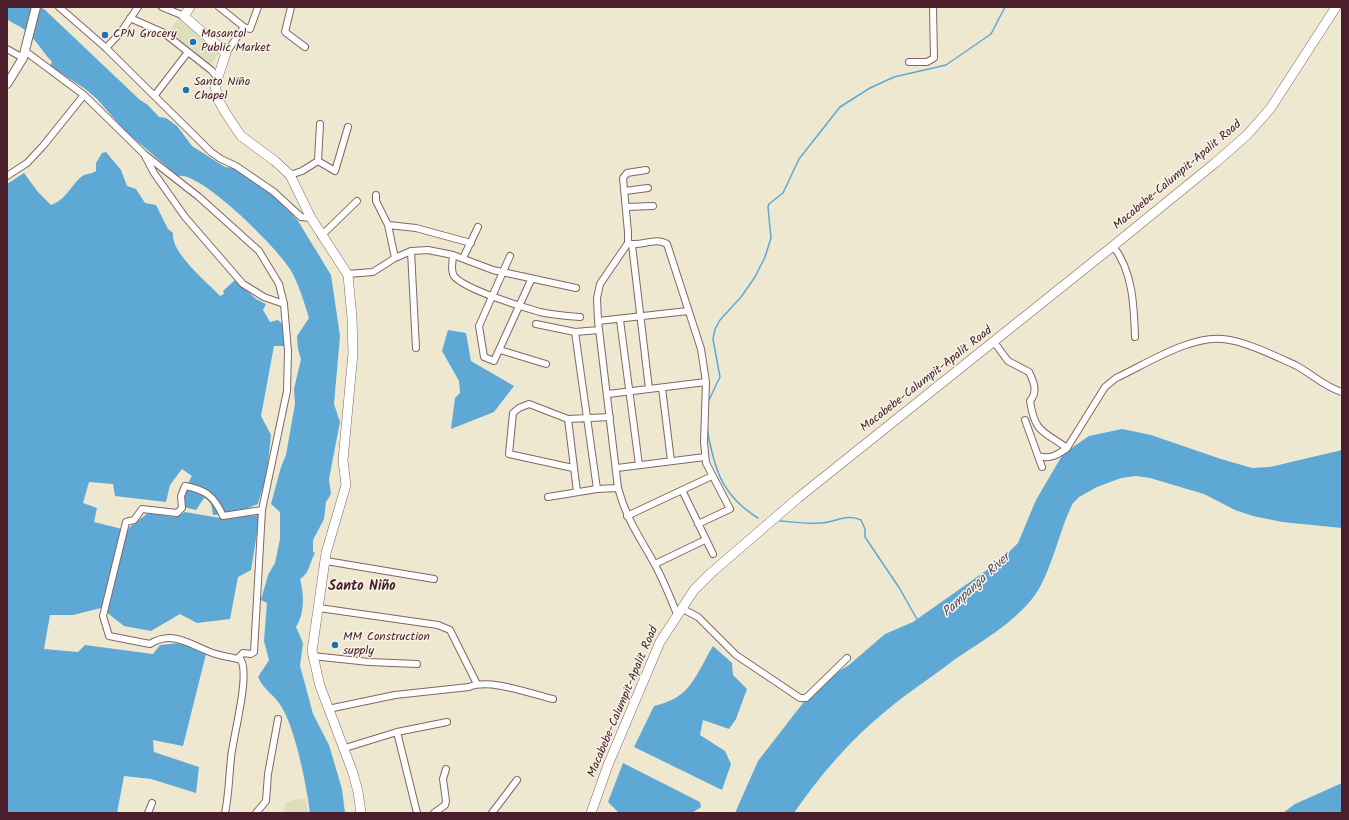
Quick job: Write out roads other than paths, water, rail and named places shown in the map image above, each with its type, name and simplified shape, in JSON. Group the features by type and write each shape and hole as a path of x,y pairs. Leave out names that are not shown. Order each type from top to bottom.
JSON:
{"main road":[{"path":"190,7 184,16 226,54 217,77 215,91 219,101 241,136 290,175 321,236 347,274 352,318 353,353 343,460 346,485 329,541 312,656 317,678 328,709 345,748 358,792 361,813"},
{"name":"Macabebe-Calumpit-Apalit Road","path":"591,813 608,765 660,642 694,590 711,573 798,498 1113,246 1247,135 1270,109 1336,7"}],"street":[{"path":"7,84 24,54 36,7"},
{"path":"59,7 106,48 216,155 236,166 274,192 301,217 311,218"},
{"path":"106,48 138,7"},
{"path":"162,7 184,16"},
{"path":"219,7 244,27 250,29 258,7"},
{"path":"291,7 285,32 304,47"},
{"path":"909,62 927,62 934,58 933,7"},
{"path":"130,18 164,33 217,77"},
{"path":"226,54 244,27"},
{"path":"7,49 24,54 84,95 144,154 173,176 254,245 265,257 275,275 284,304 288,351 287,391 262,510 254,652 251,654 243,654 237,659"},
{"path":"155,95 188,52"},
{"path":"7,176 27,163 43,146 84,95"},
{"path":"318,161 320,124"},
{"path":"318,161 335,171 348,127"},
{"path":"144,154 154,173 185,217 243,284 264,297 284,304"},
{"path":"290,175 302,171 318,161"},
{"path":"646,170 624,174 624,191 649,389"},
{"path":"624,191 648,188"},
{"path":"376,195 376,201 388,225 395,258"},
{"path":"321,236 357,201"},
{"path":"626,208 653,206"},
{"path":"388,225 416,228 471,243"},
{"path":"463,258 478,227"},
{"path":"698,524 730,509 712,476 705,457 706,382 701,350 667,244 657,241 630,244 600,284 597,298 598,321 617,468 618,488 627,516 655,564 679,611 698,617 736,655 800,698 806,698 847,658"},
{"path":"1113,246 1124,264 1132,291 1135,337"},
{"path":"410,251 416,348"},
{"path":"347,274 373,272 395,258 410,251 439,251 463,258 486,268 531,280 576,288"},
{"path":"453,255 452,268 454,275 462,283 492,296 541,312 580,317"},
{"path":"510,256 480,323 479,332 484,357 494,361 521,305 531,280"},
{"path":"598,321 620,320 688,311"},
{"path":"620,320 639,465"},
{"path":"536,324 575,332 599,330"},
{"path":"575,332 597,489"},
{"path":"1039,456 1044,458 1056,456 1067,448 1105,387 1116,378 1195,341 1224,339 1238,342 1296,366 1342,392"},
{"path":"994,342 1008,361 1028,372 1034,388 1034,396 1030,401 1032,417 1037,427 1067,448"},
{"path":"500,350 546,364"},
{"path":"608,394 706,382"},
{"path":"662,388 671,461"},
{"path":"573,468 511,456 508,451 513,413 524,405 529,404 568,419 587,419 610,416"},
{"path":"568,419 577,492"},
{"path":"1025,420 1042,467"},
{"path":"617,468 705,457"},
{"path":"627,516 712,476"},
{"path":"225,813 230,792 231,757 244,666 240,660 210,652 188,641 158,639 150,644 109,636 102,616 126,522 134,520 142,509 176,513 182,508 181,496 185,486 197,488 215,500 223,516 262,510"},
{"path":"548,498 597,489 618,488"},
{"path":"682,490 713,554"},
{"path":"655,564 706,540"},
{"path":"326,561 434,579"},
{"path":"319,608 438,625 450,630 477,684"},
{"path":"312,656 369,662 417,664"},
{"path":"328,709 375,699 469,687 477,684 503,686 553,700"},
{"path":"256,813 266,801 268,774 278,719"},
{"path":"345,748 397,732 447,722"},
{"path":"397,732 417,813"},
{"path":"434,813 445,805 446,801 442,779 446,770"},
{"path":"492,813 516,780"},
{"path":"148,813 152,803"}],"water":[{"path":"7,7 39,7 44,9 140,100 148,105 159,117 166,118 177,126 192,146 225,167 235,168 276,196 298,221 331,275 340,336 334,404 340,422 329,479 331,494 326,502 324,519 313,540 313,552 315,553 308,571 300,579 303,603 301,616 296,627 303,643 300,666 313,714 329,745 342,789 345,813 310,813 303,773 296,742 291,728 281,706 258,677 269,660 264,641 267,603 261,600 268,575 275,563 280,539 280,512 271,504 281,467 286,455 295,404 294,389 301,359 298,349 297,336 309,318 299,287 283,259 271,245 238,213 204,186 189,178 178,176 125,131 97,99 84,88 50,66 52,62 30,35 7,19"},
{"path":"106,152 121,170 127,186 136,189 145,203 156,205 168,229 173,233 177,249 183,258 220,296 224,294 223,291 235,280 256,299 266,304 263,310 270,322 278,320 285,326 286,346 274,346 261,416 271,435 267,473 258,504 238,512 213,515 210,503 204,498 196,510 184,507 182,494 192,476 182,469 170,485 166,502 115,496 113,484 89,482 83,503 97,508 94,522 126,530 148,513 175,517 185,512 220,518 260,515 251,570 238,577 230,619 197,623 180,614 151,631 124,626 101,608 73,615 50,615 44,649 78,652 85,645 153,654 160,645 180,643 206,654 183,746 153,740 154,752 199,767 196,793 151,779 124,776 117,813 7,813 7,184 24,173 38,192 51,205 62,199 80,178 96,171 96,163 102,153"},
{"path":"448,330 466,333 471,361 514,386 494,412 451,429 455,398 460,393 459,381 442,351"},
{"name":"Pampanga River","path":"1122,429 1151,435 1252,468 1270,467 1342,450 1342,528 1282,522 1253,516 1235,510 1204,494 1150,478 1136,476 1121,478 1097,487 1079,497 1073,503 1041,585 1035,595 1017,615 910,692 874,721 837,758 814,785 794,813 735,813 758,761 803,703 836,673 849,665 885,634 913,622 1001,560 1018,543 1036,500 1063,454 1089,436"},
{"path":"713,646 732,663 733,675 747,689 736,719 729,729 703,720 700,735 725,751 731,764 722,790 634,747 654,706 676,697 691,684"},
{"path":"623,763 700,802 701,807 692,813 619,813 608,802"},
{"path":"1342,783 1342,813 1283,813 1295,804"}],"waterway":[{"path":"708,402 720,377 713,339 715,329 720,320 741,297 755,277 765,257 771,238 769,204 783,193 799,159 840,107 870,88 894,77 946,65 991,34 1005,7"},
{"path":"707,428 716,468 727,490 735,500 758,518"},
{"path":"780,521 825,523 846,518 856,518 861,520 865,529 865,537 900,589 918,621"}],"place":[{"name":"CPN Grocery","path":"105,35"},
{"name":"Masantol Public Market","path":"193,42"},
{"name":"Santo Niño Chapel","path":"186,90"},
{"name":"MM Construction supply","path":"335,645"}],"district":[{"name":"Santo Niño","path":"362,588"}]}
